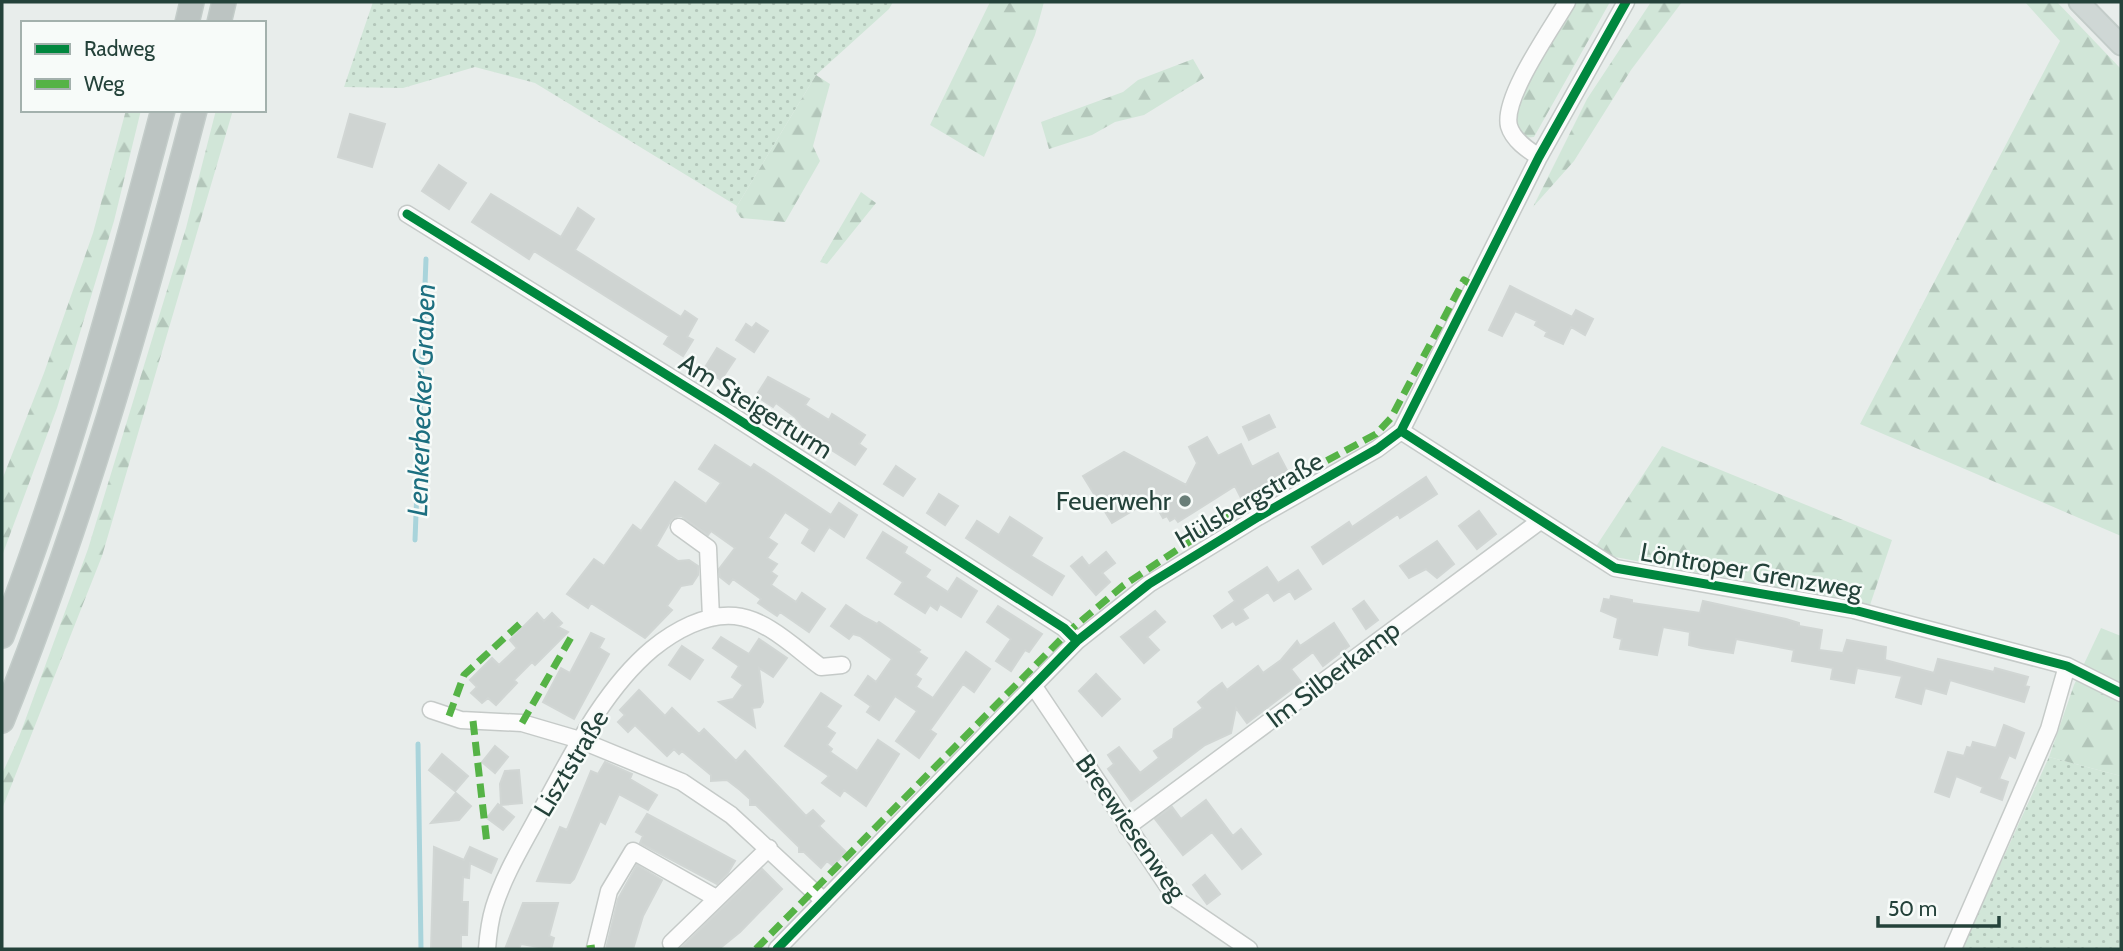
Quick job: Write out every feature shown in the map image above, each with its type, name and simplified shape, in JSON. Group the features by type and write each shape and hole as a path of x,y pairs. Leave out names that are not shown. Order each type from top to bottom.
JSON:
{"highway":[{"path":"187,21 192,2"},
{"path":"219,21 224,2"},
{"path":"2,636 48,510 80,409 162,112"},
{"path":"2,721 83,500 140,318 194,112"}],"main road":[{"path":"2079,2 2121,45"}],"street":[{"path":"1539,157 1512,134 1508,116 1521,81 1567,2"},
{"name":"Hülsbergstraße","path":"777,949 1077,641 1149,584 1258,517 1377,449 1401,431 1539,157 1626,2"},
{"name":"Am Steigerturm","path":"407,214 725,411 1063,628 1077,641"},
{"name":"Löntroper Grenzweg","path":"1401,431 1615,568 1854,610 2067,666 2121,693"},
{"name":"Im Silberkamp","path":"1127,827 1540,521"},
{"path":"679,527 708,548 711,618"},
{"name":"Lisztstraße","path":"487,949 493,909 509,871 580,740 623,680 651,650 677,631 711,618 736,616 764,625 821,667 842,664"},
{"path":"1953,949 2049,729 2067,666"},
{"name":"Breewiesenweg","path":"1033,685 1177,900 1249,949"},
{"path":"431,710 461,720 522,723 580,740 682,782 731,815 824,901"},
{"path":"671,943 769,848"},
{"path":"595,948 608,891 633,851 716,898"}],"green space":[{"path":"373,2 893,2 889,9 816,75 737,206 535,83 475,67 403,88 344,87"},
{"path":"990,2 1044,2 1035,35 984,157 930,125"},
{"path":"1573,2 1610,2 1534,137 1523,138 1516,128 1515,107"},
{"path":"1651,2 1682,2 1631,70 1574,161 1533,207 1587,99"},
{"path":"2025,2 2057,2 2121,69 2121,536 1860,424 2060,41"},
{"path":"1193,59 1204,78 1144,115 1115,122 1092,135 1049,149 1041,122 1123,92 1138,80"},
{"path":"816,75 830,84 813,146 820,161 785,222 741,218 736,211 737,206"},
{"path":"125,112 141,112 114,221 57,408 2,556 2,480 44,373 93,233"},
{"path":"215,112 232,112 102,556 2,809 2,774 19,737 88,549 186,228"},
{"path":"861,192 876,203 827,264 820,262"},
{"path":"1662,446 1892,540 1870,605 1615,557 1595,548"},
{"path":"2101,628 2121,636 2121,776 2049,757 2074,685"},
{"path":"2049,757 2121,776 2121,949 1958,949 1981,907"}],"building":[{"path":"350,114 385,124 372,167 338,157"},
{"path":"439,165 466,183 449,209 422,191"},
{"path":"491,194 561,237 578,208 594,219 575,250 681,317 685,311 697,319 687,337 693,340 683,356 664,344 669,336 534,251 529,259 472,222"},
{"path":"1510,286 1572,317 1576,310 1593,319 1585,335 1571,327 1563,344 1545,336 1547,332 1535,325 1537,321 1515,311 1502,336 1489,330"},
{"path":"756,323 768,331 754,352 736,340 746,324 752,328"},
{"path":"717,348 735,359 721,380 704,369"},
{"path":"768,377 809,399 805,405 829,420 832,414 865,435 859,444 866,449 855,465 811,437 795,417 776,403 773,407 756,396"},
{"path":"1269,415 1275,427 1249,440 1243,427"},
{"path":"1207,437 1218,456 1241,444 1252,467 1278,453 1289,474 1241,498 1235,486 1178,522 1175,518 1170,521 1167,516 1163,518 1152,499 1112,523 1083,476 1124,452 1186,485 1197,463 1189,447"},
{"path":"715,445 751,468 754,464 831,515 839,503 857,515 844,537 829,527 814,551 802,543 810,529 785,512 768,538 777,544 767,558 777,564 771,572 777,576 771,585 796,602 802,593 825,609 809,632 780,612 777,616 758,603 761,599 733,579 729,584 720,577 719,569 735,548 711,531 708,535 680,515 671,520 656,546 678,561 689,560 698,566 698,575 692,584 681,586 667,606 672,610 645,638 591,603 588,608 567,594 594,559 604,566 633,525 641,531 675,482 706,504 721,483 699,469"},
{"path":"896,466 915,479 903,496 884,484"},
{"path":"1426,477 1437,494 1400,518 1398,514 1323,564 1312,547 1349,522 1352,527"},
{"path":"939,494 958,506 945,525 927,513"},
{"path":"1479,511 1496,534 1477,549 1459,526"},
{"path":"1010,517 1042,538 1031,556 1064,576 1052,595 966,538 977,521 999,535"},
{"path":"883,532 907,547 904,553 930,570 925,577 948,592 957,578 977,591 961,617 940,604 937,610 930,605 925,613 895,594 903,582 867,558"},
{"path":"1437,541 1454,564 1437,578 1426,569 1409,578 1400,566"},
{"path":"1106,552 1115,563 1102,573 1110,582 1096,595 1071,566 1082,557 1089,566"},
{"path":"1267,567 1278,583 1298,570 1311,589 1295,599 1290,591 1274,601 1268,592 1242,609 1248,618 1236,625 1233,621 1222,628 1214,616 1235,601 1229,592"},
{"path":"1611,596 1632,600 1632,603 1700,613 1703,601 1786,619 1799,623 1799,626 1822,630 1819,650 1843,653 1847,640 1886,647 1885,660 1934,673 1938,659 1994,672 1995,668 2028,677 2025,686 2029,687 2024,702 1950,680 1946,694 1925,688 1921,704 1896,697 1902,676 1857,668 1854,683 1831,679 1833,668 1792,661 1794,650 1736,639 1733,653 1701,648 1689,645 1690,632 1663,627 1657,655 1620,649 1622,639 1614,637 1618,618 1601,611 1604,599 1610,600"},
{"path":"1364,601 1378,620 1366,629 1353,609"},
{"path":"846,605 877,624 879,622 920,650 918,652 927,658 915,675 921,679 916,687 933,698 966,652 990,669 974,692 963,684 930,730 936,734 919,758 896,741 917,711 895,696 879,720 867,712 871,706 855,695 868,676 876,682 892,659 860,636 853,634 849,639 831,626"},
{"path":"998,606 1042,634 1029,652 1025,650 1011,671 996,661 1011,639 987,622"},
{"path":"1155,611 1165,622 1147,637 1159,650 1144,663 1121,637"},
{"path":"537,613 544,621 552,613 562,623 558,627 568,632 535,665 532,662 514,680 517,683 496,705 488,698 482,703 471,693 477,687 470,680 492,658 499,665 517,648 510,640"},
{"path":"1334,623 1349,646 1323,666 1313,652 1291,669 1301,682 1247,723 1236,708 1231,733 1205,745 1131,801 1108,769 1114,764 1108,755 1119,747 1140,773 1159,758 1154,751 1173,738 1174,729 1203,708 1198,702 1211,691 1222,683 1227,690 1258,666 1263,673 1281,660 1297,641 1300,646"},
{"path":"591,633 604,639 599,648 609,654 574,719 543,702 561,668 570,673"},
{"path":"721,637 749,654 759,639 787,658 773,677 759,668 763,702 760,707 752,708 755,727 719,702 733,699 743,685 732,677 739,666 713,648"},
{"path":"682,646 703,660 690,679 669,665"},
{"path":"1096,674 1120,699 1102,716 1079,691"},
{"path":"639,690 665,716 672,708 699,734 704,729 736,761 745,751 806,816 813,810 824,821 819,826 846,852 833,866 827,861 821,868 804,852 799,852 799,847 756,805 750,805 750,799 727,780 711,781 711,775 682,751 679,754 674,749 667,756 635,725 628,732 618,722 625,715 620,710"},
{"path":"821,693 841,706 826,727 835,733 827,745 832,749 830,752 857,771 878,740 899,754 866,806 844,790 840,796 822,783 829,776 785,746"},
{"path":"2004,725 2024,733 2015,758 2009,755 1999,779 2008,782 2002,800 1981,792 1983,787 1956,776 1949,797 1935,792 1948,752 1964,756 1967,747 1971,748 1973,742 1996,748"},
{"path":"495,746 508,757 495,773 482,762"},
{"path":"442,754 468,776 455,791 429,770"},
{"path":"605,762 632,774 630,779 657,795 648,810 619,794 605,824 600,821 574,879 570,883 537,881 560,827 567,830 591,771 598,774"},
{"path":"519,770 522,803 501,805 500,784 505,771"},
{"path":"456,793 471,806 459,820 431,823"},
{"path":"1206,800 1233,836 1241,829 1261,854 1242,869 1212,832 1183,855 1155,819 1172,807 1181,819"},
{"path":"498,804 514,817 503,830 487,818"},
{"path":"647,814 735,861 728,873 717,884 640,843 643,836 636,832"},
{"path":"434,847 464,860 470,847 497,859 491,873 470,863 469,878 463,877 462,902 468,902 467,935 461,935 461,949 431,949"},
{"path":"637,865 662,880 643,916 633,949 606,949 618,899"},
{"path":"762,869 782,889 740,932 719,949 680,949"},
{"path":"1205,875 1220,894 1207,904 1193,885"},
{"path":"523,903 558,903 549,936 554,938 551,949 521,944 519,949 505,949"}],"waterway":[{"name":"Lenkerbecker Graben","path":"415,540 426,259"},
{"name":"Lenkerbecker Graben","path":"418,744 421,949"}],"marked path":[{"path":"756,949 1068,632 1124,585 1245,505 1376,434 1391,418 1464,280 1475,287"},
{"path":"449,716 464,675 524,620"},
{"path":"522,723 574,632"},
{"path":"473,721 487,844"},
{"path":"587,949 595,948"}],"cycle path":[{"path":"777,949 1077,641 1149,584 1258,517 1377,449 1401,431 1539,157 1626,2"},
{"path":"407,214 725,411 1064,628 1077,641"},
{"path":"1401,431 1615,568 1854,610 2067,666 2121,693"}],"place":[{"name":"Feuerwehr","path":"1185,501"}]}
